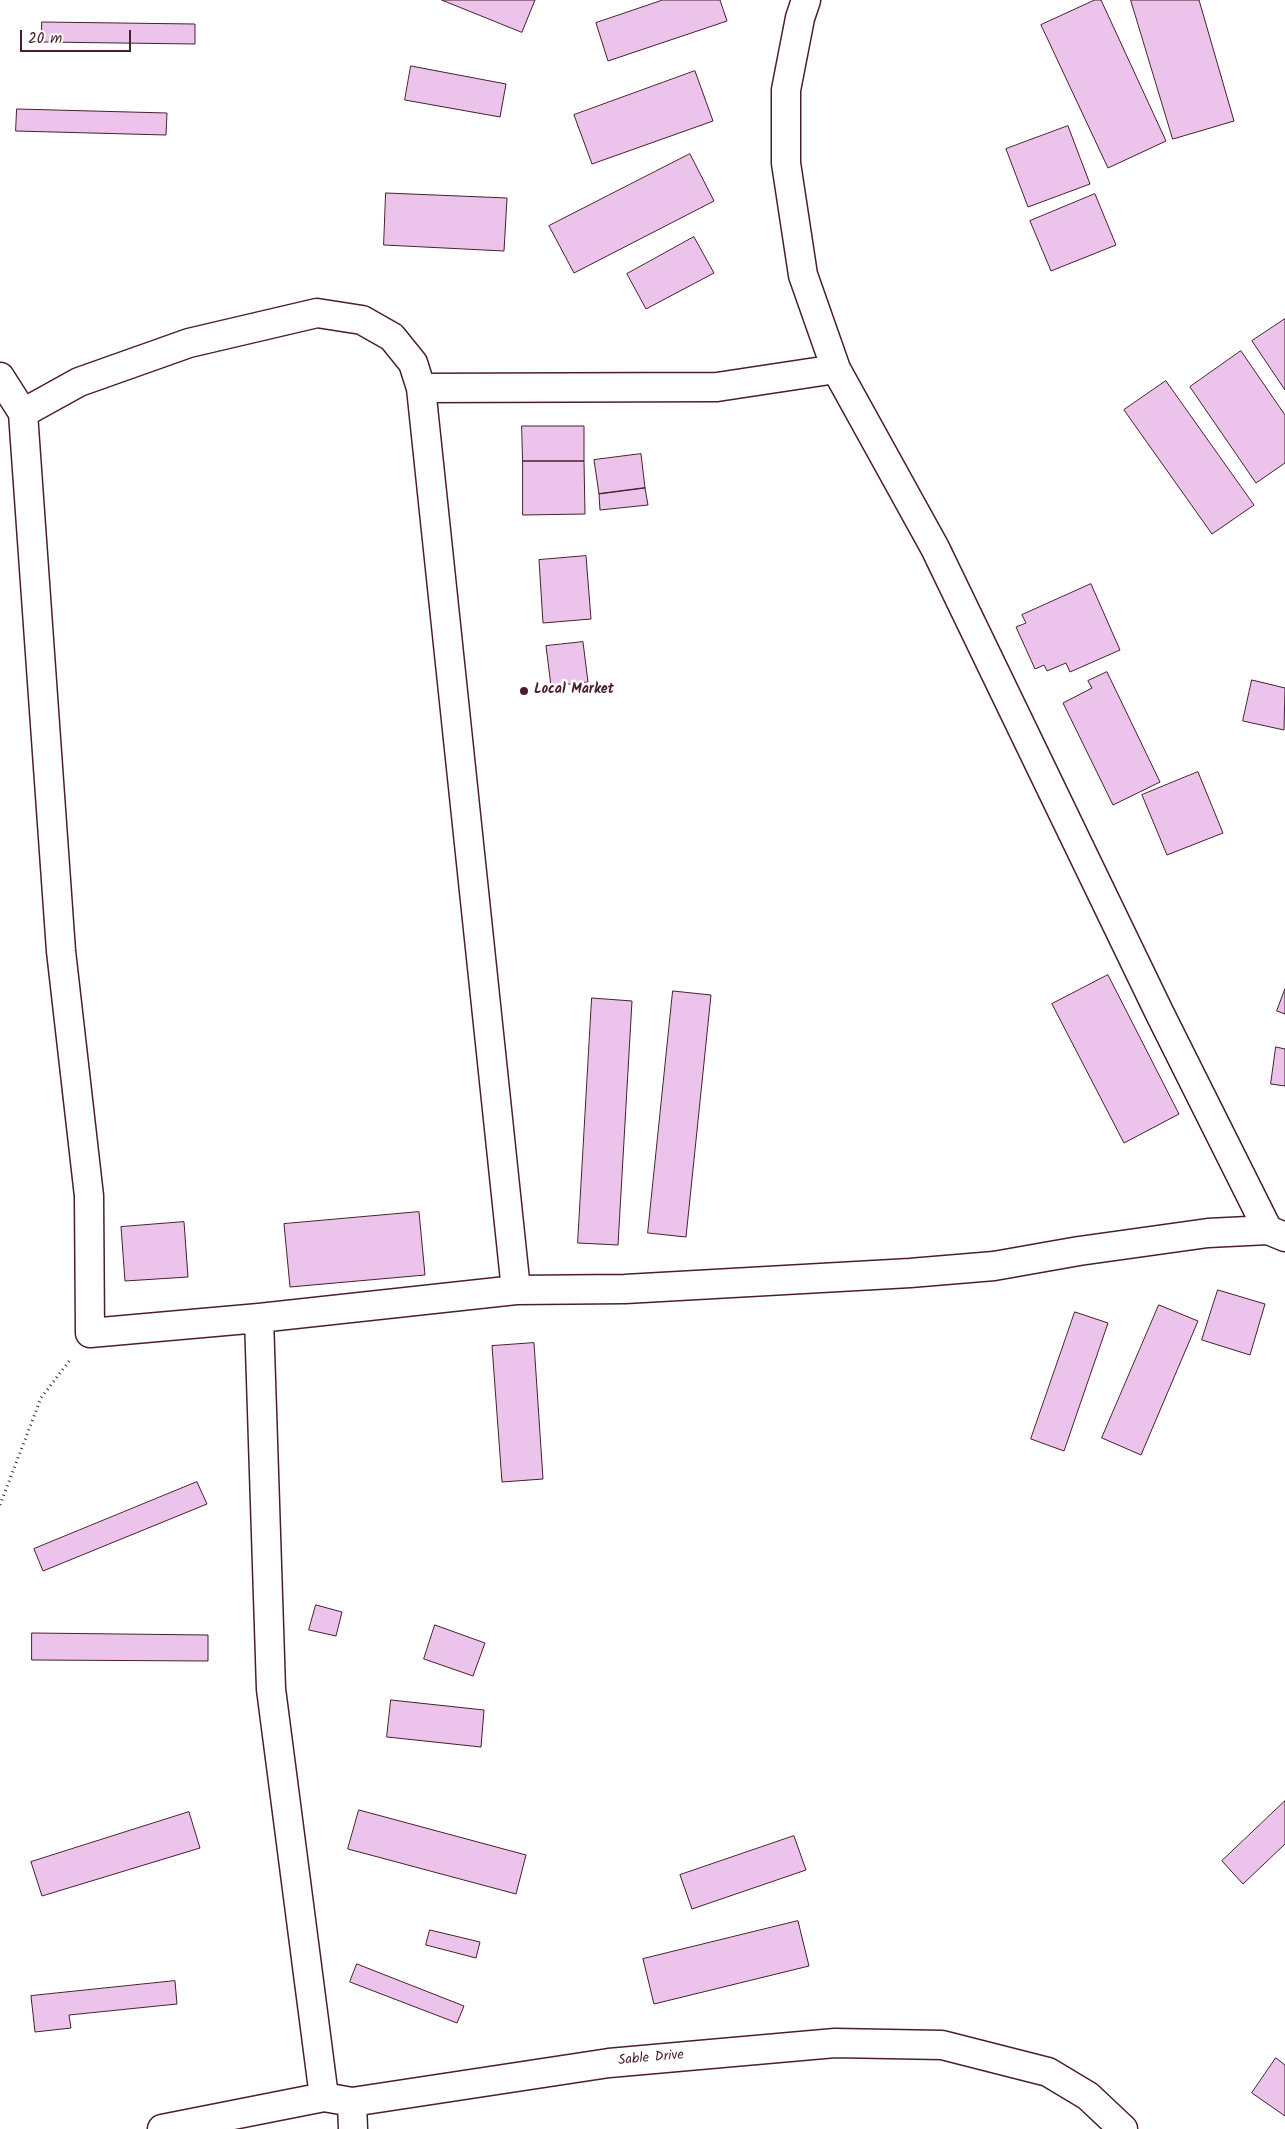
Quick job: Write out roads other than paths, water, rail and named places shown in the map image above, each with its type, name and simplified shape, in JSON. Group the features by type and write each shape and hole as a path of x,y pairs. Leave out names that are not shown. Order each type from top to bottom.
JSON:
{"street":[{"path":"0,377 23,413 60,951 89,1196 90,1332 259,1318 516,1290 625,1289 910,1273 994,1266 1079,1251 1208,1233 1276,1234 1160,1014 935,548 836,369 803,275 786,163 786,90 800,18 806,0"},
{"path":"23,413 79,382 188,343 317,313 362,320 392,337 413,362 421,388 516,1290"},
{"path":"421,388 717,387 836,369"},
{"path":"259,1318 271,1689 324,2097"},
{"name":"Sable Drive","path":"162,2129 324,2097 352,2102 609,2063 835,2043 942,2045 1048,2072 1088,2096 1123,2129"},
{"path":"352,2102 353,2129"}],"place":[{"name":"Local Market","path":"524,691"}]}
